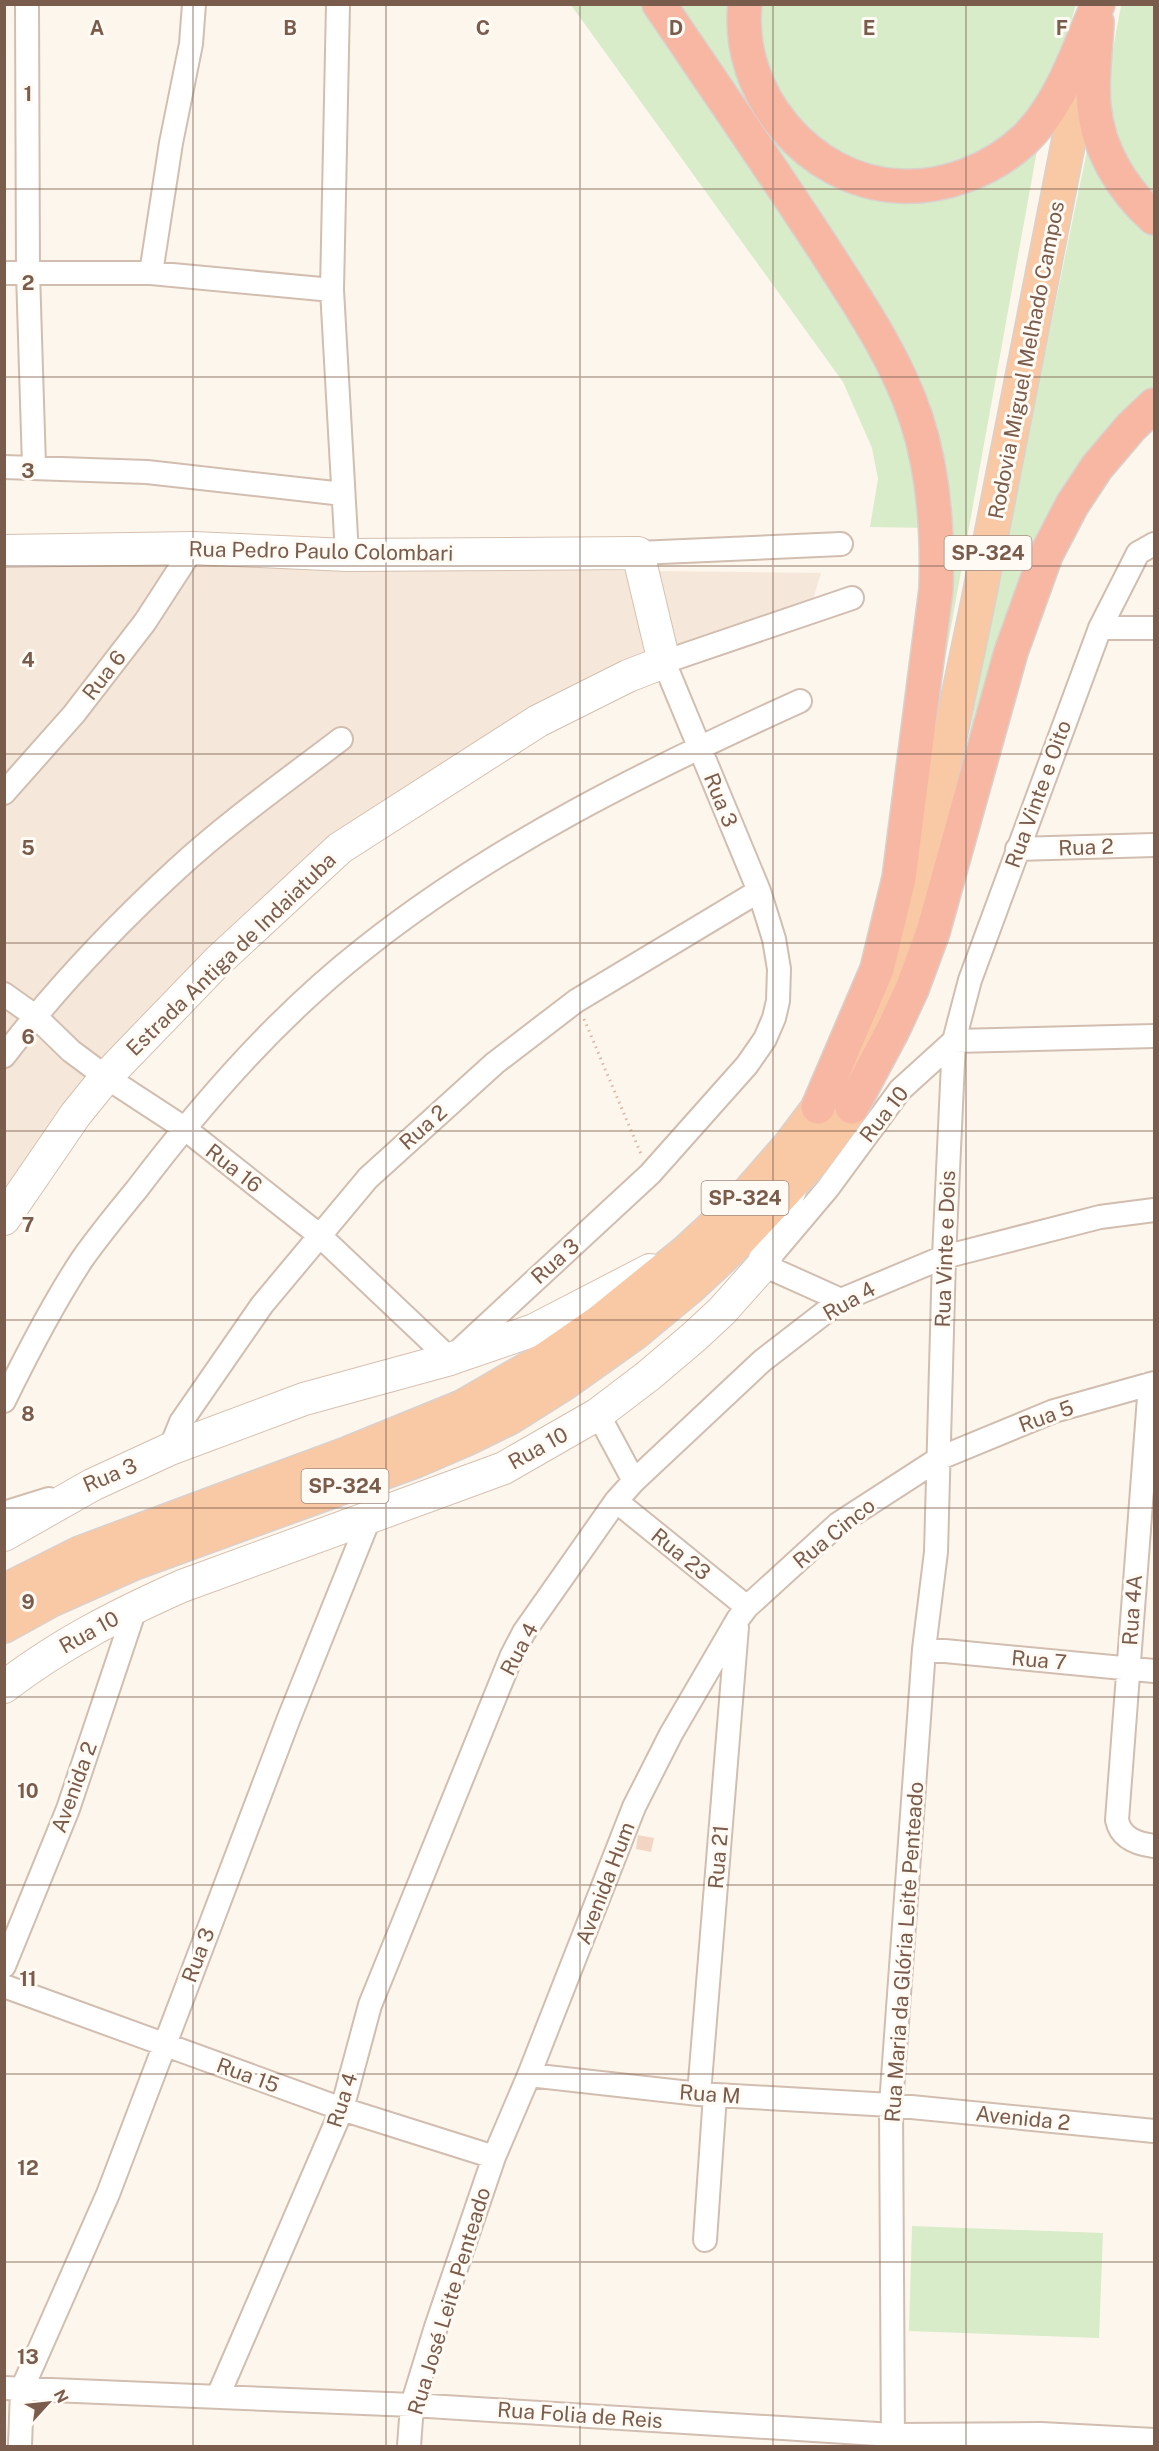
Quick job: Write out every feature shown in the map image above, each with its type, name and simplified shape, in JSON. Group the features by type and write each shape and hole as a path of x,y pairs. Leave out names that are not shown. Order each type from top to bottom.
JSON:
{"highway":[{"path":"659,4 771,168 878,334 906,391 924,447 930,478 937,554 936,589 899,878 877,969 818,1107"},
{"path":"745,4 744,18 750,68 758,88 782,125 797,141 838,169 858,178 897,186 944,182 965,176 996,160 1024,140 1043,118 1058,93 1098,4"},
{"path":"1098,4 1094,104 1098,131 1122,183 1135,200 1155,218"},
{"name":"Rodovia Miguel Melhado Campos","path":"4,1626 51,1600 134,1563 415,1461 508,1418 562,1384 636,1332 689,1288 731,1249 813,1161 852,1107 901,962 913,913 983,579 1081,72 1098,4"},
{"path":"852,1107 912,989 933,932 1011,652 1046,555 1071,506 1097,468 1131,427 1155,405"},
{"name":"Rodovia Miguel Melhado Campos","path":"4,1592 80,1553 349,1453 462,1407 547,1358 599,1322 687,1251 742,1200 790,1145 878,1031"}],"main road":[{"name":"Rua Pedro Paulo Colombari","path":"4,551 193,548 347,555 638,553"},
{"path":"638,553 664,662"},
{"name":"Estrada Antiga de Indaiatuba","path":"4,1219 76,1114 106,1077 217,962 340,848 538,721 628,676 664,662"},
{"path":"763,1266 792,1184"},
{"path":"450,1359 534,1330 687,1251"},
{"name":"Rua 10","path":"4,1687 39,1660 80,1635 136,1606 182,1586 504,1468 598,1414 648,1376 722,1311 763,1266"},
{"name":"Rua 3","path":"92,1485 170,1449 304,1399 450,1359"},
{"path":"4,1535 92,1485"}],"street":[{"path":"27,4 27,273 34,466"},
{"path":"151,273 171,143 191,44 194,4"},
{"path":"337,5 333,290 347,555"},
{"path":"4,273 151,273 333,290"},
{"path":"4,467 34,466 147,472 343,494"},
{"path":"638,553 841,544"},
{"name":"Rua 6","path":"4,793 74,714 146,622 193,548"},
{"name":"Rua Vinte e Oito","path":"954,1041 970,980 1100,628 1146,549"},
{"path":"664,662 852,598"},
{"path":"1100,628 1155,628"},
{"name":"Rua 3","path":"450,1359 650,1174 747,1065 765,1039 774,1018 778,1001 779,969 774,939 759,891 664,662"},
{"name":"Rua 3","path":"4,1401 44,1321 84,1257 184,1128 241,1063 294,1010 377,939 444,891 536,832 699,746 800,701"},
{"path":"4,1056 89,954 178,868 245,812 340,739"},
{"name":"Rua 2","path":"1017,849 1155,845"},
{"name":"Rua 2","path":"170,1449 181,1422 262,1305 368,1178 495,1063 576,1001 759,891"},
{"name":"Rua 16","path":"4,994 35,1016 71,1051 184,1128 319,1235 450,1359"},
{"path":"954,1041 1155,1036"},
{"name":"Rua Vinte e Dois","path":"940,1458 944,1257 954,1041"},
{"name":"Rua 10","path":"763,1266 828,1188 900,1090 954,1041"},
{"name":"Rua 4","path":"218,2396 342,2109 370,2005 512,1655 524,1632 616,1501 634,1481 762,1361 841,1300 944,1257 1100,1217 1155,1210"},
{"path":"763,1266 841,1300"},
{"name":"Rua 5","path":"940,1458 1054,1411 1152,1384"},
{"name":"Rua 4A","path":"1152,1384 1147,1518 1127,1668 1117,1820 1119,1827 1129,1840 1155,1846"},
{"path":"598,1414 634,1481"},
{"name":"Rua Cinco","path":"742,1613 838,1524 940,1458"},
{"name":"Rua Maria da Glória Leite Penteado","path":"893,2441 891,2105 924,1649 936,1552 940,1458"},
{"name":"Rua 3","path":"4,1513 92,1485"},
{"name":"Rua 23","path":"616,1501 742,1613"},
{"name":"Rua 3","path":"14,2389 108,2194 289,1718 369,1519"},
{"name":"Avenida 2","path":"4,1966 68,1809 136,1606"},
{"name":"Avenida Hum","path":"494,2157 529,2075 634,1808 665,1744 742,1613"},
{"name":"Rua 21","path":"705,2240 707,2094 742,1613"},
{"name":"Rua 7","path":"924,1649 1155,1671"},
{"name":"Rua 15","path":"4,1986 342,2109 494,2157"},
{"name":"Rua M","path":"529,2075 707,2094 891,2105"},
{"name":"Avenida 2","path":"891,2105 1155,2131"},
{"name":"Rua José Leite Penteado","path":"409,2446 412,2405 494,2157"},
{"path":"14,2389 20,2446"},
{"name":"Rua Folia de Reis","path":"14,2389 412,2405 893,2441 1041,2434 1155,2440"}],"path":[{"path":"576,1001 650,1174"}],"shaded area":[{"path":"5,563 821,573 811,606 627,673 304,870 5,1211"}],"green space":[{"path":"571,5 646,5 845,298 907,423 927,528 870,527 878,479 872,448 843,382"},
{"path":"668,5 735,5 742,69 873,190 1038,145 933,727 934,442"},
{"path":"757,5 1076,5 1054,77 1012,139 943,173 866,169 806,135 764,72"},
{"path":"1154,5 1154,204 1124,164 1105,91 1121,6"},
{"path":"1090,136 1154,228 1154,386 1124,415 970,759 966,750 1017,488"},
{"path":"912,2226 1103,2233 1099,2338 909,2331"}],"building":[{"path":"638,1835 654,1838 651,1852 636,1849"}]}
